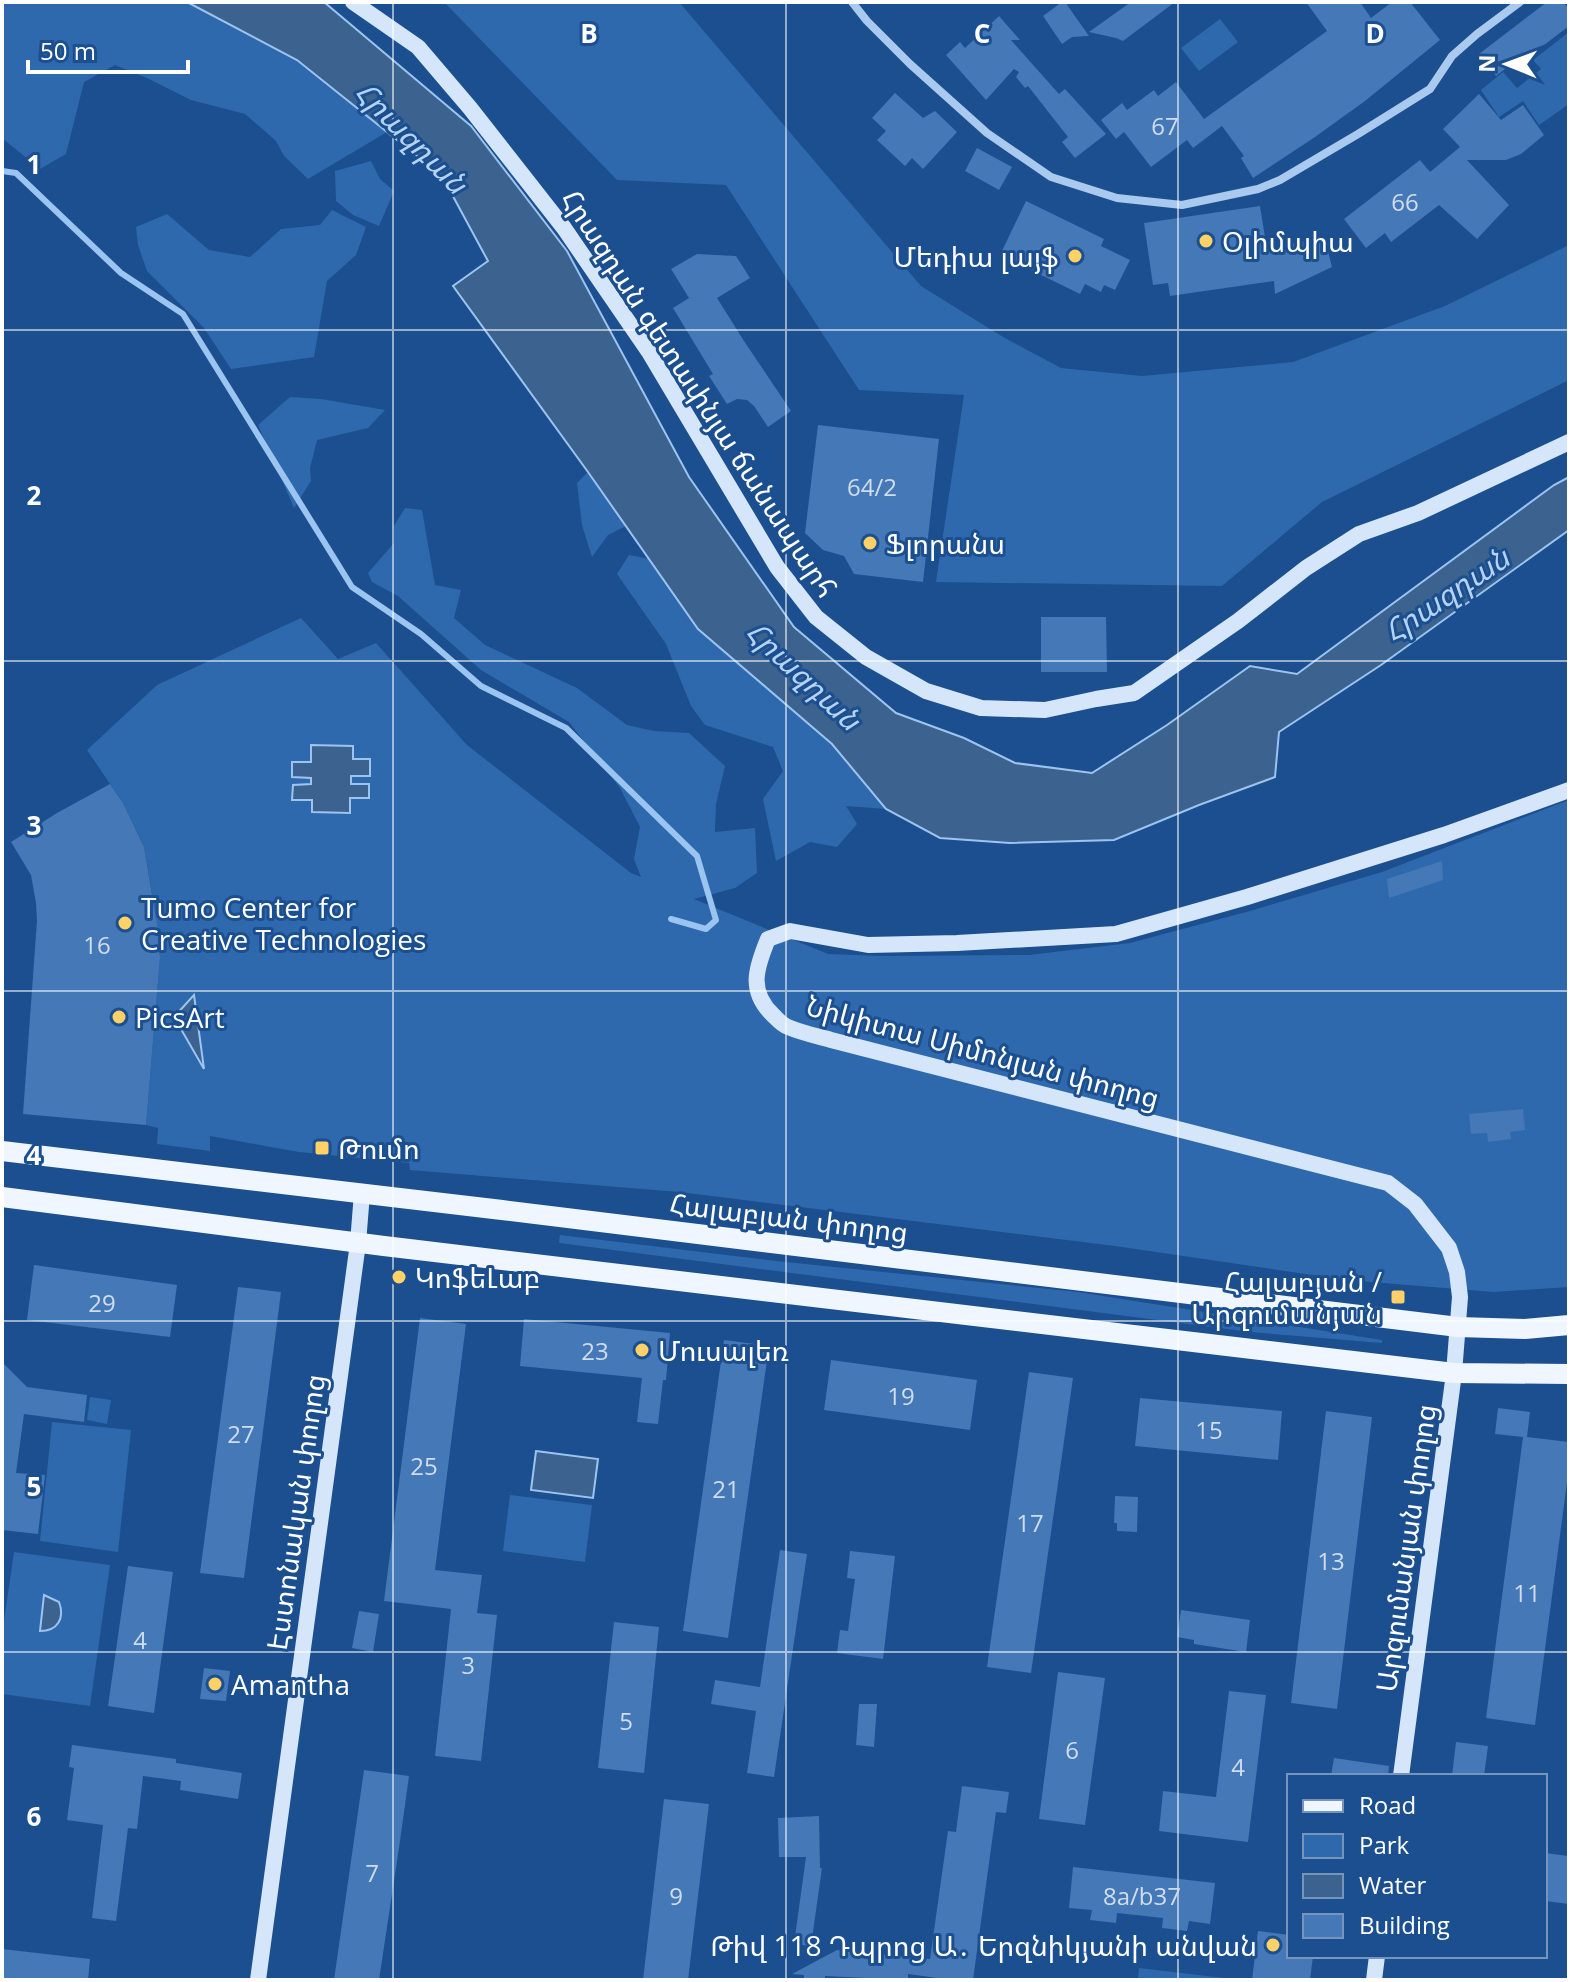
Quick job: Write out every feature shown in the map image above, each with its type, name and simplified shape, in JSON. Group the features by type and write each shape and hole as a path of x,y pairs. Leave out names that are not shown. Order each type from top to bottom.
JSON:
{"main road":[{"name":"Հալաբյան փողոց","path":"2,1151 1458,1327 1525,1329 1569,1325"},
{"path":"2,1197 358,1243 1454,1373 1569,1374"}],"street":[{"name":"Հրազդան գետափնյա ճանապարհ","path":"353,2 418,47 557,218 649,352 777,567 816,617 866,657 926,691 981,708 1045,710 1134,693 1238,621 1306,568 1359,534 1418,513 1569,442"},
{"path":"852,2 910,64 987,133 1051,177 1117,198 1182,205 1258,189 1280,180 1358,134 1430,89 1452,56 1520,2"},
{"name":"Նիկիտա Սիմոնյան փողոց","path":"1458,1327 1460,1297 1457,1272 1449,1248 1415,1204 1388,1183 785,1026 762,1005 756,983 758,962 768,939 790,931 868,945 1116,934 1247,897 1444,835 1569,790"},
{"name":"Էստոնական փողոց","path":"258,1980 358,1243 362,1193"},
{"name":"Արզումանյան փողոց","path":"1401,1774 1458,1327"},
{"path":"1374,1980 1377,1958"}],"green space":[{"path":"2,2 186,2 297,60 387,132 308,179 284,156 276,141 245,114 191,100 115,65 84,82 66,154 40,169 2,138"},
{"path":"444,2 679,2 921,286 1003,337 1061,368 1142,376 1293,362 1445,306 1569,245 1569,380 1322,502 1222,586 936,582 964,395 859,390 726,185 617,180"},
{"path":"1220,19 1238,42 1199,71 1181,48"},
{"path":"1569,32 1569,104 1539,125 1523,101 1499,117 1481,90 1503,72 1517,88 1541,69 1533,60"},
{"path":"371,161 380,179 394,191 379,226 353,215 336,201 335,171"},
{"path":"332,210 366,227 356,255 327,281 314,357 231,369 204,328 147,271 138,245 136,227 167,214 209,250 250,257 281,229 320,225"},
{"path":"290,397 385,410 368,428 317,440 310,468 311,481 294,508 258,425"},
{"path":"588,472 626,526 608,535 592,557 582,525 577,483"},
{"path":"405,508 422,510 435,585 461,590 454,618 485,645 577,688 627,725 654,731 689,733 725,766 716,804 715,832 755,828 757,873 735,888 694,899 828,954 1029,955 1130,943 1382,872 1569,800 1569,1287 1494,1292 1346,1280 1115,1246 679,1192 410,1170 409,1163 299,1152 210,1136 210,1151 157,1144 158,1128 146,1125 160,958 144,847 123,803 87,750 157,685 301,618 338,659 376,643 467,745 631,873 641,877 634,859 640,827 620,788 569,722 481,670 398,596 372,582 368,573 394,543 394,526"},
{"path":"629,555 650,559 698,629 832,744 886,809 846,806 857,824 837,847 810,842 776,861 763,799 783,771 773,747 705,725 691,706 666,644 617,574"},
{"path":"560,1235 1078,1292 1382,1340 1382,1343 1250,1332 559,1243"},
{"path":"90,1397 111,1400 107,1424 87,1420"},
{"path":"52,1422 131,1430 118,1552 40,1541"},
{"path":"510,1495 592,1505 585,1562 503,1551"},
{"path":"14,1552 110,1565 90,1706 2,1694 2,1635"},
{"path":"1139,1968 1233,1979 1233,1980 1138,1980"}],"water":[{"name":"Հրազդան","path":"187,2 324,2 471,126 567,251 689,477 794,627 896,713 964,738 1015,763 1092,773 1250,666 1297,674 1569,477 1569,530 1381,665 1279,732 1275,777 1114,840 1010,843 940,838 886,809 832,744 698,629 453,286 488,261 442,176 297,60"},
{"path":"311,745 353,746 353,759 370,759 370,776 351,776 351,784 369,784 369,798 350,798 350,813 312,812 312,800 292,800 293,785 311,784 311,778 292,777 292,762 311,762"},
{"path":"194,995 204,1069 174,1017"},
{"path":"536,1451 598,1459 593,1498 531,1490"},
{"path":"44,1595 59,1602 61,1613 56,1626 40,1631"}],"building":[{"path":"1062,2 1089,36 1072,37 1062,44 1043,16"},
{"path":"1131,2 1175,2 1123,41 1089,32"},
{"path":"1306,2 1360,2 1371,18 1392,2 1410,2 1440,40 1365,101 1253,178 1241,158 1244,156 1222,126 1193,148 1187,140 1151,167 1124,132 1116,139 1101,120 1122,103 1127,110 1154,90 1158,96 1176,82 1204,119 1327,31"},
{"path":"1547,2 1563,2 1569,9 1569,26 1531,55 1528,51 1496,76 1479,54"},
{"path":"999,16 1020,40 1011,40 1059,94 1065,89 1106,134 1075,158 1062,142 1068,137 1028,86 1025,88 1016,77 1019,72 1014,69 986,100 946,55 960,42 965,48"},
{"path":"895,93 923,118 935,111 957,132 923,169 912,158 905,166 877,140 886,131 872,118"},
{"path":"1479,94 1501,120 1523,105 1544,135 1521,154 1506,160 1467,160 1509,205 1477,239 1439,205 1391,242 1385,233 1366,248 1344,219 1420,160 1430,172 1460,147 1443,129"},
{"path":"977,148 1012,167 999,190 965,171"},
{"path":"1026,201 1104,239 1101,246 1130,260 1115,290 1104,285 1101,292 1085,284 1080,294 1000,255"},
{"name":"Օլիմպիա","path":"1260,206 1267,250 1324,236 1332,267 1275,294 1274,281 1170,296 1168,283 1153,285 1144,223"},
{"path":"697,254 736,256 750,278 717,298 791,411 768,427 747,400 737,399 727,404 709,376 713,374 673,308 689,298 671,269"},
{"path":"818,425 939,439 923,582 854,574 844,556 823,550 805,533"},
{"path":"1041,617 1106,617 1107,672 1041,672"},
{"path":"110,784 123,803 144,847 158,930 160,958 146,1125 23,1114 37,921 31,875 11,842"},
{"path":"1442,861 1443,880 1389,898 1387,879"},
{"path":"1523,1109 1525,1130 1510,1132 1511,1139 1488,1142 1487,1133 1471,1134 1469,1114"},
{"path":"34,1265 177,1285 170,1337 27,1320"},
{"path":"238,1287 281,1292 244,1578 200,1573"},
{"path":"420,1318 466,1324 435,1570 482,1575 477,1613 497,1615 481,1761 435,1756 451,1609 384,1601"},
{"path":"524,1319 670,1333 658,1424 637,1422 642,1378 520,1366"},
{"path":"724,1340 769,1346 728,1638 683,1631"},
{"path":"831,1360 977,1380 970,1430 824,1410"},
{"path":"2,1362 27,1387 87,1395 84,1422 24,1414 16,1473 45,1475 38,1534 2,1530"},
{"path":"1029,1372 1073,1378 1031,1673 987,1667"},
{"path":"1140,1398 1282,1411 1278,1460 1135,1446"},
{"path":"1498,1408 1530,1412 1527,1437 1569,1442 1569,1467 1535,1725 1486,1718 1523,1437 1495,1434"},
{"path":"1326,1411 1372,1417 1337,1709 1291,1703"},
{"path":"1115,1496 1138,1497 1137,1532 1117,1531 1117,1523 1114,1523"},
{"path":"780,1550 807,1554 774,1777 747,1773 756,1711 711,1704 715,1680 760,1687"},
{"path":"850,1551 895,1556 883,1659 837,1653 840,1630 848,1631 855,1579 847,1578"},
{"path":"128,1566 173,1572 154,1713 108,1706"},
{"path":"1181,1610 1250,1620 1246,1652 1194,1644 1194,1640 1177,1637"},
{"path":"359,1611 379,1614 373,1652 352,1648"},
{"path":"614,1622 659,1627 644,1773 598,1768"},
{"name":"Amantha","path":"204,1668 230,1671 226,1701 200,1699"},
{"path":"1058,1672 1105,1678 1085,1825 1039,1819"},
{"path":"1229,1691 1266,1695 1248,1842 1159,1831 1163,1791 1216,1797"},
{"path":"859,1704 877,1704 874,1747 856,1745"},
{"path":"1456,1742 1488,1746 1484,1774 1452,1774"},
{"path":"72,1745 176,1759 176,1763 242,1773 238,1799 180,1790 181,1781 143,1776 137,1829 128,1828 116,1921 92,1918 103,1825 67,1820 74,1768 69,1767"},
{"path":"1334,1758 1389,1766 1388,1774 1331,1774"},
{"path":"364,1770 409,1776 399,1848 379,1980 334,1980"},
{"path":"962,1786 1009,1792 1006,1813 996,1812 973,1980 908,1974 908,1980 825,1976 825,1980 804,1980 804,1975 792,1974 837,1950 930,1959 948,1831 956,1832"},
{"path":"664,1799 709,1804 688,1980 643,1980"},
{"path":"819,1816 822,1868 811,1946 794,1944 806,1857 779,1857 778,1818"},
{"path":"1547,1853 1569,1856 1569,1904 1547,1901"},
{"path":"1073,1867 1215,1883 1210,1924 1189,1921 1187,1931 1162,1928 1163,1918 1117,1913 1116,1923 1090,1920 1092,1910 1069,1908"},
{"name":"Թիվ 118 Դպրոց Ա․ Երզնիկյանի անվան","path":"1258,1931 1287,1935 1287,1958 1313,1958 1310,1980 1252,1980"},
{"path":"2,1949 90,1959 88,1980 2,1980"}],"waterway":[{"path":"2,171 16,173 121,273 183,314 352,587 421,634 481,686 566,728 697,856 716,920 706,929 671,919"}],"place":[{"name":"Օլիմպիա","path":"1206,241"},
{"name":"Մեդիա լայֆ","path":"1075,256"},
{"name":"Ֆլորանս","path":"870,543"},
{"name":"Tumo Center for Creative Technologies","path":"125,923"},
{"name":"PicsArt","path":"119,1017"},
{"name":"Թումո","path":"322,1148"},
{"name":"ԿոֆեԼաբ","path":"399,1277"},
{"name":"Հալաբյան / Արզումանյան","path":"1398,1297"},
{"name":"Մուսալեռ","path":"642,1350"},
{"name":"Amantha","path":"215,1684"},
{"name":"Թիվ 118 Դպրոց Ա․ Երզնիկյանի անվան","path":"1273,1945"}]}
